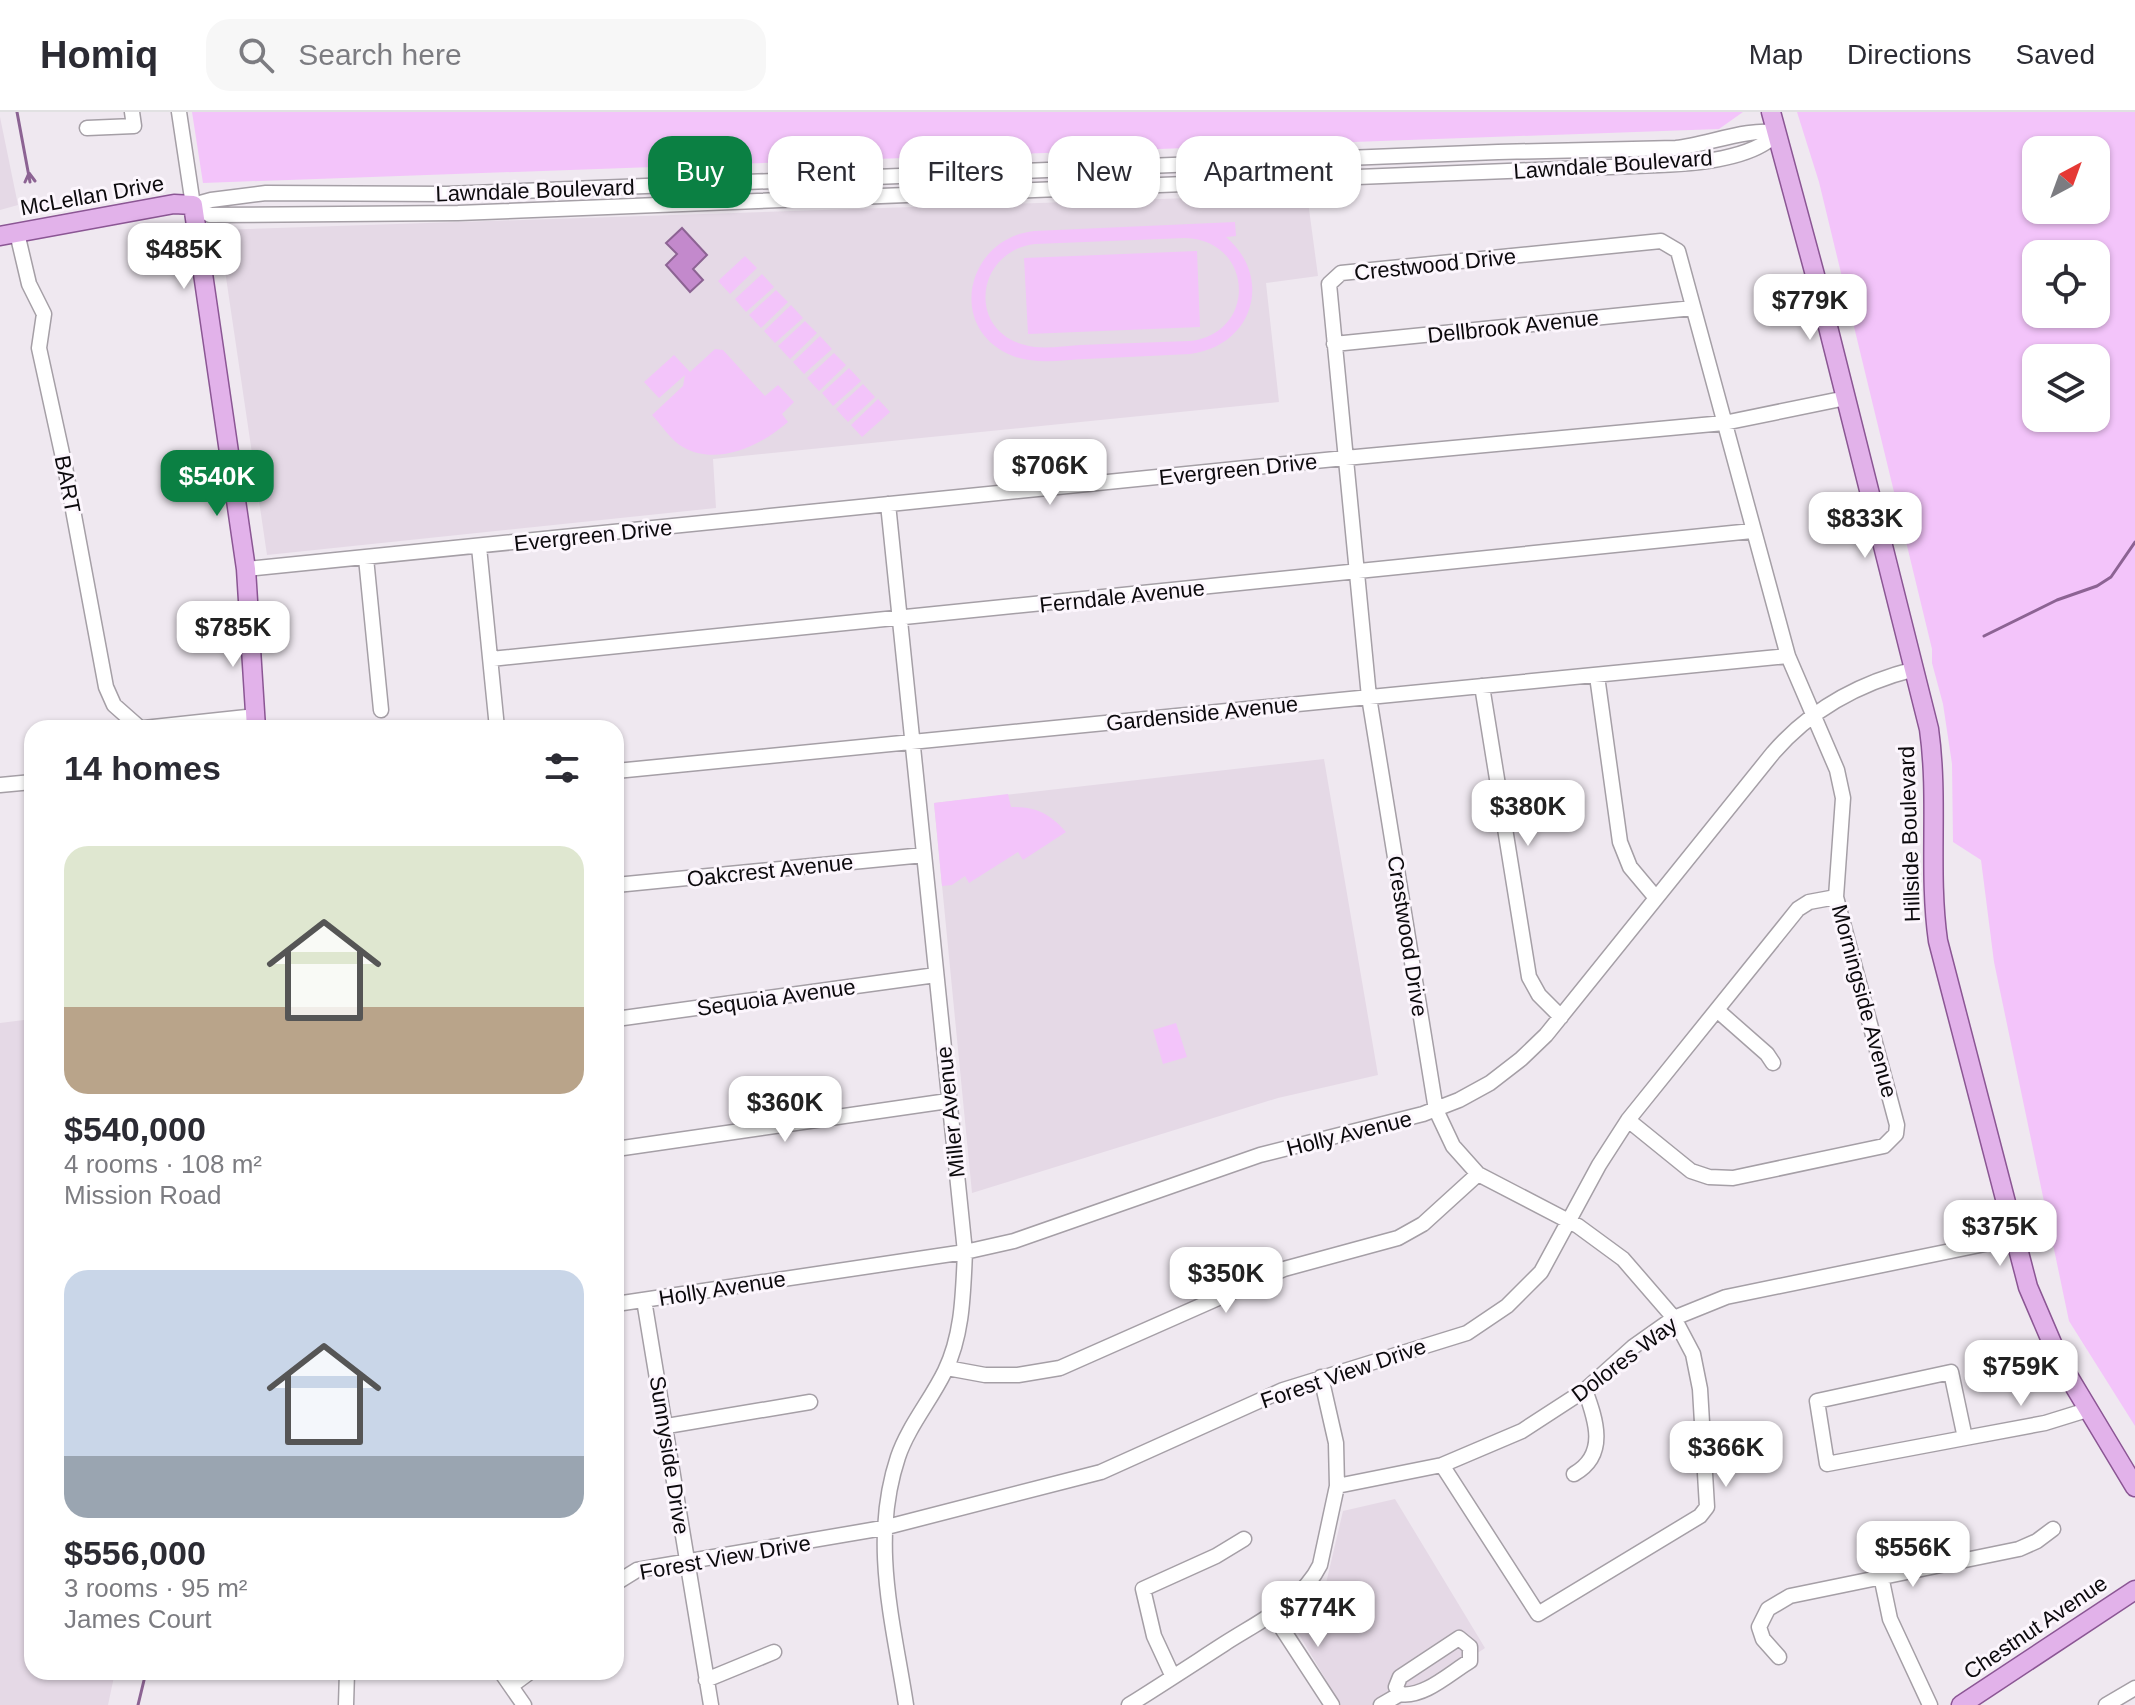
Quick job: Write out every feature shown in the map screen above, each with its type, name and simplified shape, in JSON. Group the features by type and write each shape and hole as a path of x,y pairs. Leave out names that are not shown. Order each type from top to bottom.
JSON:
{"main road":[{"name":"Hillside Boulevard","path":"1771,112 1929,729 1932,758 1932,878 1938,941 2014,1238 2046,1333 2087,1410 2135,1487"},
{"name":"McLellan Drive","path":"8,234 174,204 193,205"},
{"path":"193,205 246,569 256,720"},
{"name":"Chestnut Avenue","path":"1961,1705 2135,1590"}],"street":[{"path":"87,128 134,126 132,112"},
{"path":"179,112 193,205"},
{"name":"Lawndale Boulevard","path":"193,205 234,196 280,193 447,194 1498,152 1676,148 1760,132 1777,133"},
{"name":"Lawndale Boulevard","path":"193,205 210,215 458,213 1646,166 1720,158 1763,146 1777,133"},
{"name":"BART","path":"8,234 44,314 39,348 65,467 106,687 114,705 132,720"},
{"name":"Crestwood Drive","path":"1442,1465 1538,1614 1700,1516 1707,1507 1700,1389 1693,1354 1674,1318 1623,1259 1569,1219 1478,1174 1453,1146 1436,1110 1369,697 1329,284 1341,273 1661,241 1678,251 1693,308"},
{"name":"Dellbrook Avenue","path":"1334,344 1693,308"},
{"name":"Morningside Avenue","path":"1628,1120 1691,1171 1709,1177 1733,1178 1884,1146 1896,1134 1897,1125 1836,897 1843,831 1843,798 1837,770 1788,656 1693,308"},
{"name":"Evergreen Drive","path":"246,569 1345,458 1724,423 1846,398"},
{"name":"Miller Avenue","path":"888,504 965,1252 961,1321 947,1368 898,1456 883,1528 884,1567 906,1705"},
{"name":"Ferndale Avenue","path":"491,659 1752,531"},
{"path":"479,547 496,720"},
{"path":"366,558 381,710"},
{"name":"Gardenside Avenue","path":"624,770 1788,656"},
{"name":"Holly Avenue","path":"624,1303 965,1252 1014,1241 1260,1155 1436,1110 1469,1095 1501,1076 1538,1043 1781,744 1813,714 1863,686 1915,669"},
{"path":"1597,676 1620,842 1630,867 1656,898"},
{"path":"1482,686 1529,977 1539,995 1561,1017"},
{"name":"Oakcrest Avenue","path":"624,884 924,855"},
{"name":"Forest View Drive","path":"624,1578 637,1570 883,1528 1101,1472 1283,1390 1467,1333 1507,1306 1541,1272 1628,1120 1798,909 1809,902 1836,897"},
{"name":"Sequoia Avenue","path":"624,1018 936,975"},
{"path":"1717,1010 1767,1054 1773,1063"},
{"path":"624,1148 948,1101"},
{"path":"947,1368 985,1375 1018,1375 1060,1368 1284,1269 1398,1238 1423,1224 1478,1174"},
{"name":"Dolores Way","path":"1337,1486 1442,1465 1522,1431 1585,1390 1633,1347 1674,1318 1726,1297 2014,1238"},
{"name":"Sunnyside Drive","path":"644,1300 711,1705"},
{"path":"1965,1438 1951,1372 1817,1401 1827,1464 2045,1423 2087,1410"},
{"path":"1129,1705 1272,1613 1310,1583 1316,1574 1337,1486 1336,1443 1321,1377"},
{"path":"1574,1474 1588,1466 1595,1452 1595,1418 1585,1390"},
{"path":"667,1426 810,1402"},
{"path":"1779,1657 1760,1633 1763,1615 1774,1604 1799,1594 2019,1549 2053,1529"},
{"path":"1173,1677 1154,1636 1143,1589 1216,1556 1244,1539"},
{"path":"1881,1576 1890,1619 1930,1705"},
{"path":"1272,1613 1332,1705"},
{"path":"1381,1705 1400,1694 1411,1695 1423,1690 1470,1661 1470,1647 1459,1638 1446,1644 1400,1677 1396,1687 1400,1694"},
{"path":"706,1680 774,1652"},
{"path":"346,1705 347,1680"},
{"path":"507,1680 524,1705"},
{"path":"511,1686 519,1680"},
{"path":"2106,1705 2135,1688"}],"shaded area":[{"path":"192,112 1743,112 1719,129 1361,142 1361,136 1176,136 1176,148 1160,149 1160,136 1048,136 1048,153 1032,153 1032,136 899,136 899,158 883,159 883,136 768,136 768,163 752,163 752,136 648,136 648,167 203,183"},
{"path":"1797,112 2135,112 2135,1426 2069,1321 1994,962 1981,860 1953,842 1952,764 1932,649 1819,182"},
{"path":"0,117 18,205 0,210"},
{"path":"1176,198 1176,208 1309,208 1318,276 1266,283 1279,402 713,459 716,508 267,555 219,230 899,208 1032,208 1032,203 1048,203 1048,208 1160,208 1160,199"},
{"path":"1235,222 1236,236 1226,237 1241,253 1249,271 1252,290 1250,308 1242,324 1229,338 1212,348 1190,354 1050,361 1013,356 992,343 978,327 972,307 972,287 979,267 992,250 1011,238 1034,231","holes":["1185,238 1208,243 1224,254 1235,269 1239,287 1236,305 1228,322 1212,334 1190,341 1052,347 1025,345 1006,337 993,324 987,308 986,292 990,275 1000,261 1015,250 1035,244"]},
{"path":"682,228 707,255 693,269 703,280 690,292 666,265 677,254 666,243"},
{"path":"1197,251 1200,327 1028,334 1024,258"},
{"path":"745,256 757,268 730,294 718,281"},
{"path":"762,274 774,287 746,312 735,299"},
{"path":"776,290 788,302 761,328 749,315"},
{"path":"791,305 803,318 775,343 764,331"},
{"path":"805,321 817,333 790,359 778,346"},
{"path":"820,336 832,349 804,374 793,362"},
{"path":"715,349 723,350 765,396 778,385 794,402 782,414 788,422 765,438 738,451 710,455 696,453 679,444 652,415 683,386 685,375 659,398 644,382 674,355 690,372"},
{"path":"834,353 846,365 819,391 807,378"},
{"path":"849,368 861,381 833,406 822,393"},
{"path":"863,384 875,397 848,422 836,409"},
{"path":"878,399 890,412 862,437 851,425"},
{"path":"1324,759 1378,1075 1278,1098 972,1193 934,803"},
{"path":"1008,794 1011,807 1042,812 1066,832 1023,860 1018,852 969,883 965,876 952,885 942,886 934,803"},
{"path":"24,1020 24,1680 113,1680 108,1705 0,1705 0,1023"},
{"path":"1176,1023 1187,1057 1163,1064 1153,1030"},
{"path":"1395,1499 1485,1648 1400,1705 1341,1705 1288,1616 1324,1592 1343,1511"}],"waterway":[{"path":"17,112 30,182"},
{"path":"25,182 29,173 35,181"},
{"path":"1984,636 2057,600 2097,586 2111,577 2135,542"},
{"path":"138,1705 144,1680"}]}
